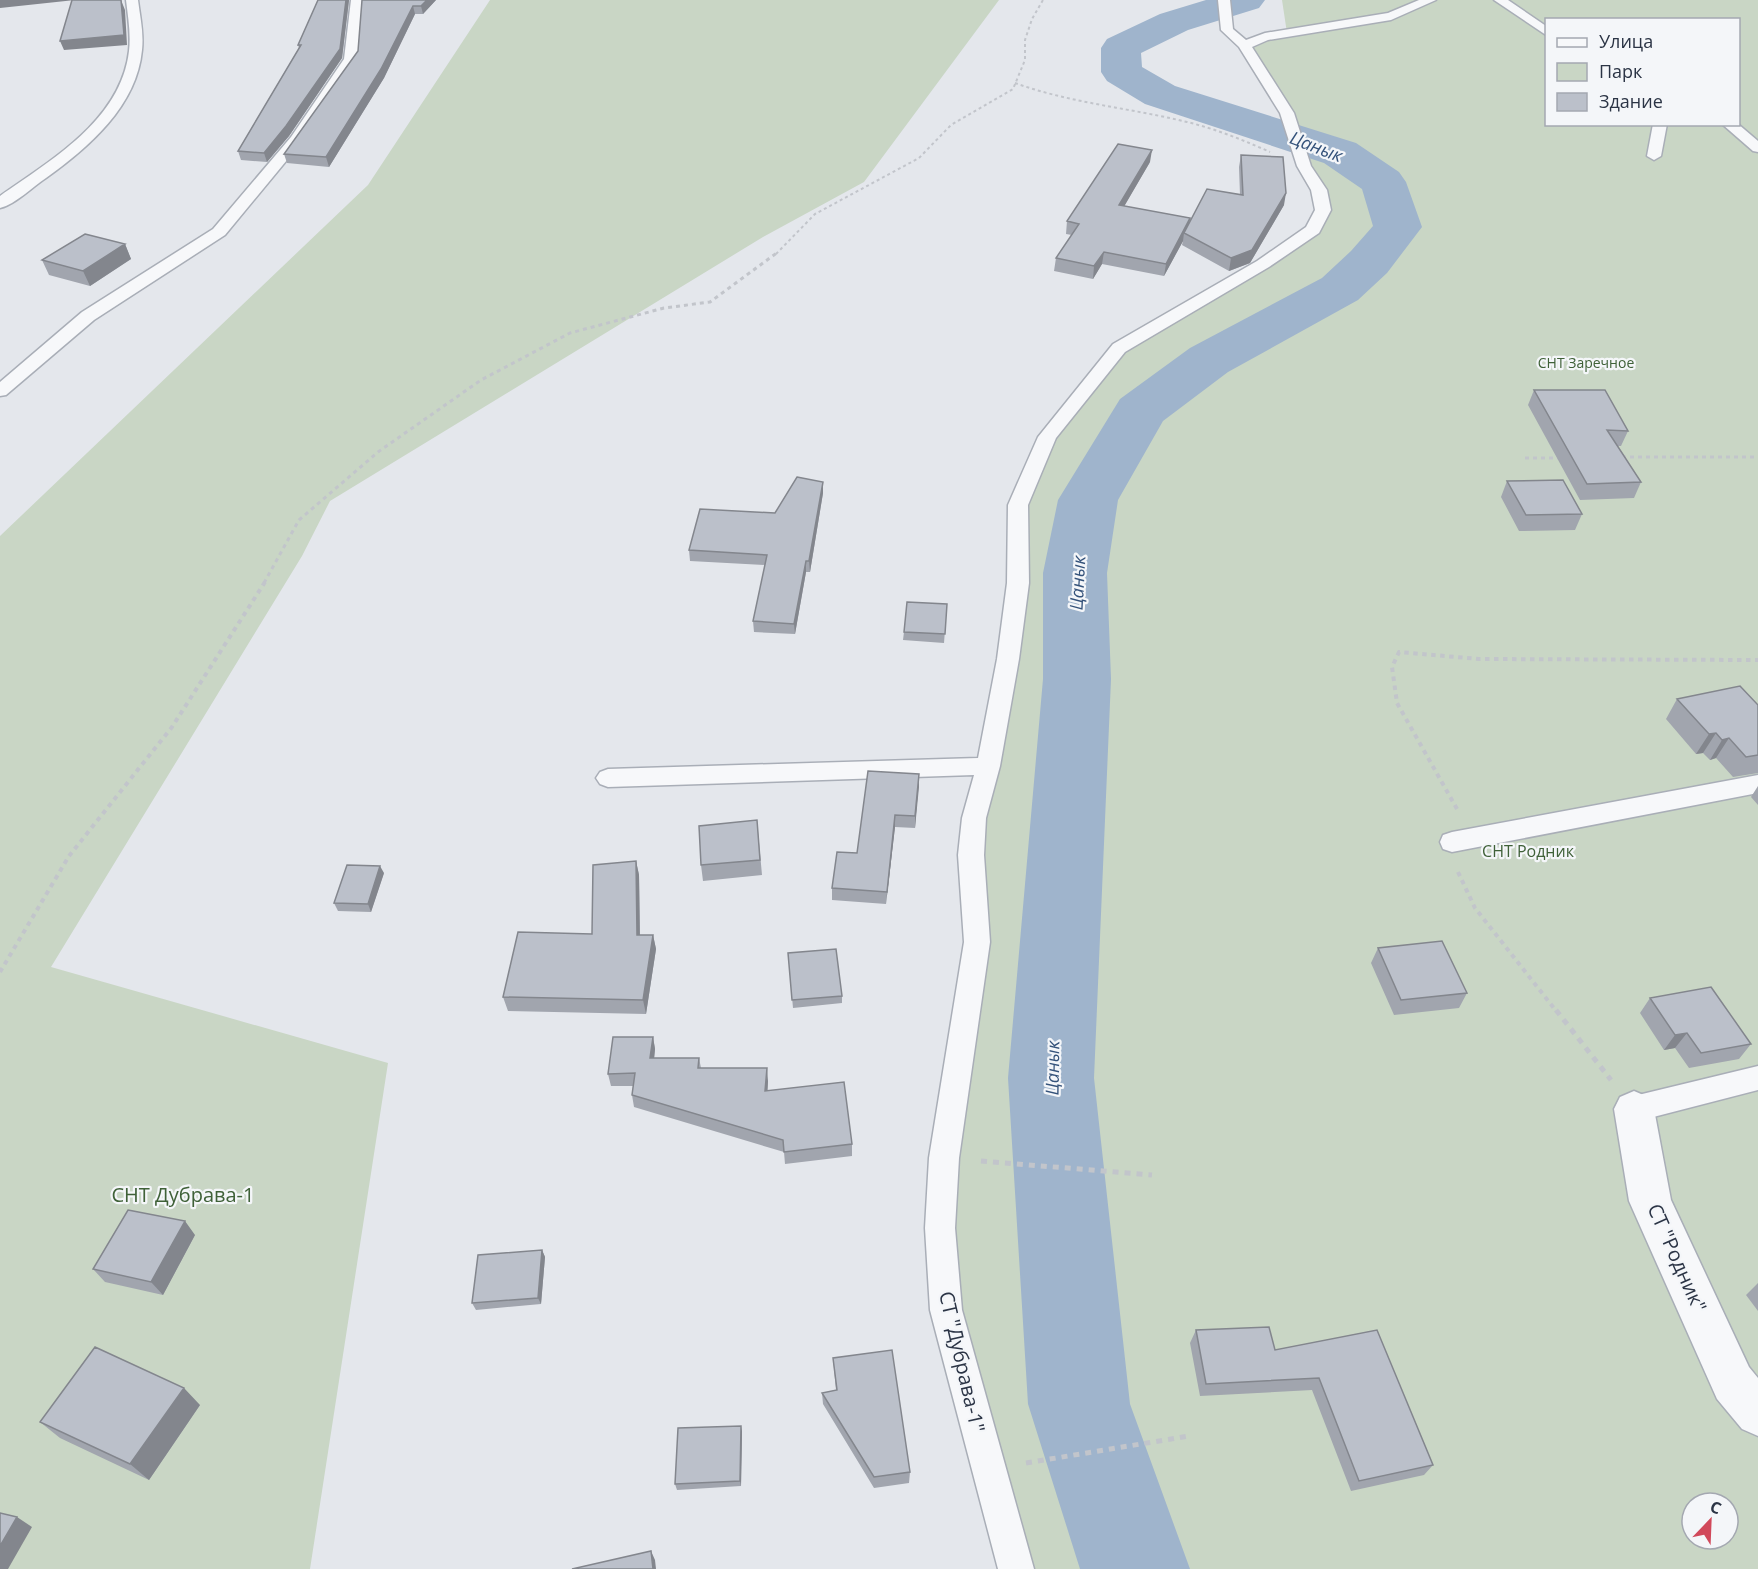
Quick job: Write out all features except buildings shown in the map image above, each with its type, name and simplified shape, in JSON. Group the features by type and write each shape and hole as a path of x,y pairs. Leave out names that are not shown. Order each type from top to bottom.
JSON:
{"street":[{"name":"СТ \"Родник\"","path":"1634,1109 1650,1201 1733,1383 1758,1413"}],"lane":[{"path":"0,203 74,150 109,115 120,99 135,54 132,0"},
{"path":"0,392 88,316 219,232 296,140 351,59 357,0"},
{"path":"1244,45 1265,37 1391,15 1430,0"},
{"path":"1500,0 1529,22 1545,30"},
{"name":"СТ \"Дубрава-1\"","path":"1016,1569 987,1469 946,1310 940,1228 944,1158 977,942 971,855 974,818 988,766 1008,659 1018,583 1018,505 1047,437 1119,348 1263,264 1313,230 1323,210 1319,190 1304,166 1287,113 1244,45 1227,30 1225,4"},
{"path":"1654,156 1660,126"},
{"path":"1731,126 1758,148"},
{"path":"608,778 988,766"},
{"path":"1452,842 1758,784"},
{"name":"СТ \"Родник\"","path":"1634,1109 1758,1078"}],"path":[{"path":"0,972 69,856 178,718 271,573 298,520 378,452 491,375 570,333 664,308 710,302 730,290 776,254 815,214 919,158 951,125 1013,89 1025,60 1025,40 1032,18 1043,0"},
{"path":"1015,83 1042,93 1148,113 1228,134 1304,166"},
{"path":"1618,457 1758,457"},
{"path":"1525,458 1572,458"},
{"path":"944,1158 1152,1175"},
{"path":"987,1469 1190,1436"}],"green space":[{"name":"СНТ Дубрава-1","path":"490,0 999,0 864,182 763,237 330,501 302,556 51,967 388,1063 310,1569 0,1569 0,536 368,185"},
{"path":"1282,0 1758,0 1758,1569 1016,1569 946,1310 988,766 1018,505 1047,437 1119,348 1313,230 1323,210 1298,142 1244,45 1287,33"}],"waterway":[{"name":"Цанык","path":"1135,1569 1079,1404 1051,1078 1077,679 1075,573 1088,500 1140,411 1209,360 1340,289 1369,262 1398,227 1383,182 1340,153 1160,95 1122,72 1121,48 1174,22 1246,0"}],"park label":[{"name":"СНТ Заречное","path":"1586,363"},
{"name":"СНТ Родник","path":"1528,851"}]}
